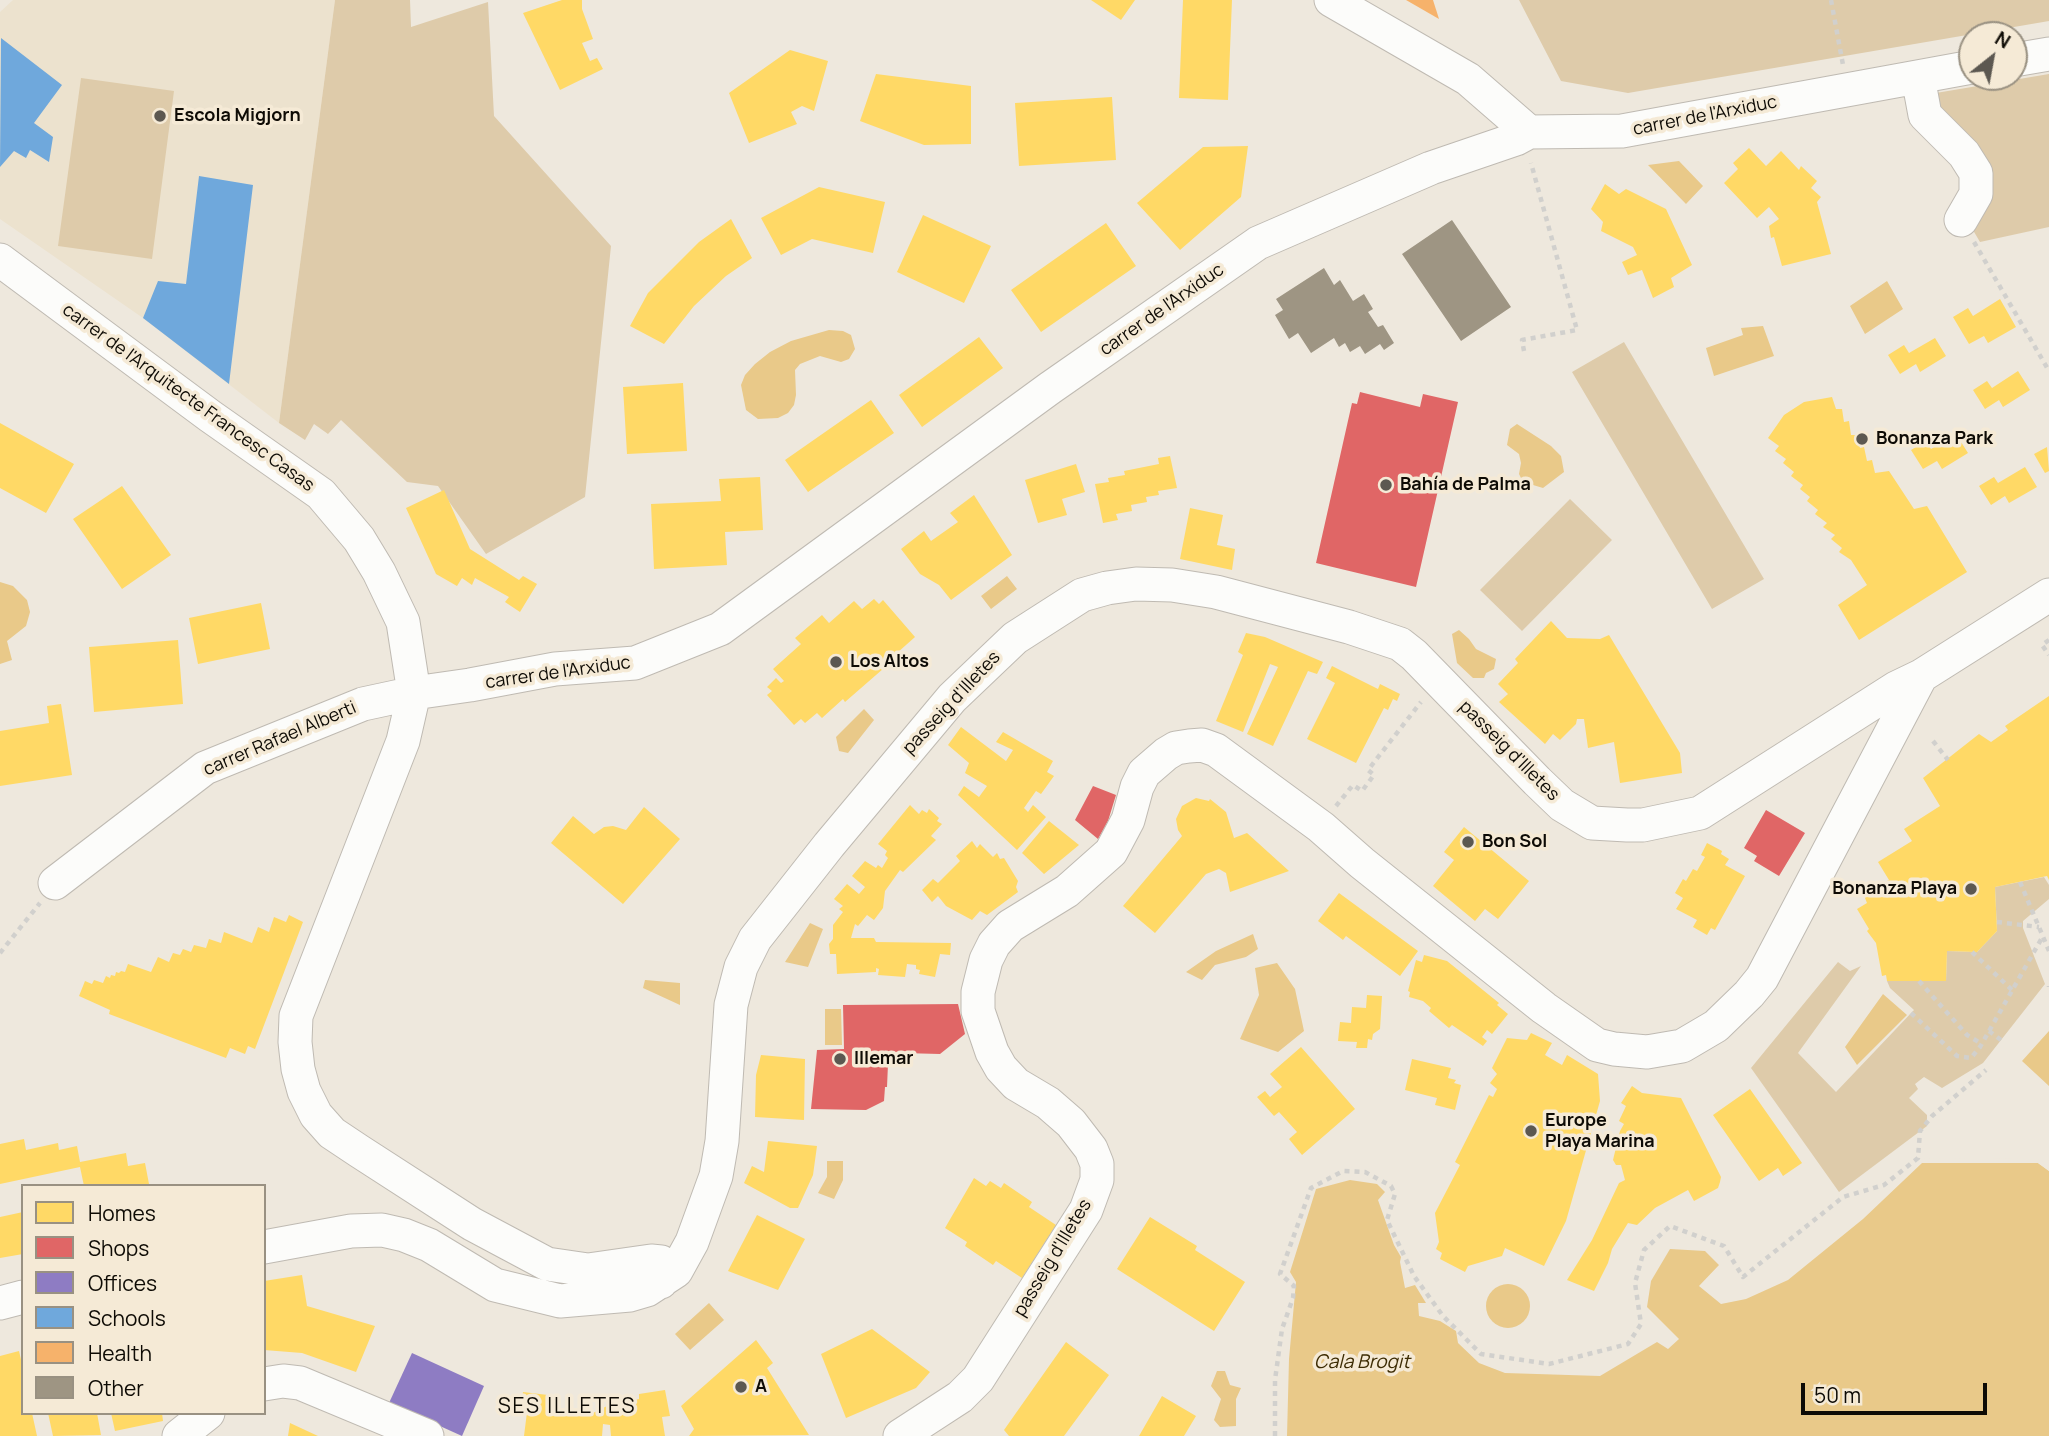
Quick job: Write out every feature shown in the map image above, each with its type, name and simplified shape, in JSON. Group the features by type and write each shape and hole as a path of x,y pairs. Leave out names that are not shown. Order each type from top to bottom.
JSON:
{"street":[{"path":"1331,0 1468,79 1523,135"},
{"path":"2028,58 2049,54"},
{"name":"carrer de l'Arxiduc","path":"414,693 555,669 635,663 720,629 1049,388 1258,243 1431,168 1523,135 1622,131 1958,70"},
{"path":"1918,77 1925,115 1964,154 1976,173 1976,194 1961,220"},
{"name":"carrer de l'Arquitecte Francesc Casas","path":"0,260 210,416 321,494 359,540 379,572 402,622 414,693 403,741 296,1016 295,1050 304,1091 316,1115 332,1133 472,1224 522,1252 547,1264 588,1270 632,1263 661,1262 667,1268 661,1282"},
{"name":"passeig d'Illetes","path":"266,1247 351,1231 382,1230 429,1245 495,1285 560,1300 630,1295 647,1290 676,1272 692,1242 716,1176 722,1141 732,1005 741,967 755,939 829,845 952,698 1015,638 1082,595 1107,588 1172,585 1216,592 1400,644 1563,805 1592,823 1643,825 1700,813 1896,688 1922,676 2049,595"},
{"name":"passeig d'Illetes","path":"900,1436 960,1397 978,1379 1086,1210 1097,1180 1097,1164 1091,1149 1072,1123 1048,1103 1016,1084 1001,1069 992,1052 978,1011 978,992 986,960 994,944 1010,926 1067,891 1111,852 1128,820 1144,773 1177,748 1202,745 1216,750 1321,827 1362,863 1544,1008 1597,1045 1647,1052 1682,1046 1716,1027 1762,978 1884,743 1922,676"},
{"name":"carrer Rafael Alberti","path":"55,883 205,768 363,704 414,693"},
{"path":"1852,717 1868,715 1873,718 1884,743"},
{"name":"carrer de l'Arquitecte Francesc Casas","path":"632,1263 675,1238 704,1204"},
{"path":"0,1303 21,1298"},
{"path":"266,1384 283,1381 300,1383 427,1436"},
{"path":"179,1436 205,1415"}],"path":[{"path":"1831,0 1844,72"},
{"path":"1523,135 1577,330 1522,340 1524,351"},
{"path":"1961,220 2049,371"},
{"path":"2049,640 2042,645 2049,655"},
{"path":"1321,827 1353,785 1362,792 1374,775 1368,770 1438,680"},
{"path":"1933,741 1948,760"},
{"path":"2020,882 2049,951"},
{"path":"0,953 55,883"},
{"path":"1997,922 2039,927"},
{"path":"1911,1013 1957,1056 1970,1058 1982,1044 2043,936"},
{"path":"1972,952 2012,990"},
{"path":"1919,981 1966,1035 1982,1044"},
{"path":"1989,1031 2001,1040"},
{"path":"1275,1436 1275,1380 1282,1329 1293,1298 1294,1286 1280,1274 1311,1188 1343,1171 1365,1172 1391,1185 1395,1194 1387,1220 1414,1276 1443,1315 1481,1354 1549,1364 1628,1344 1642,1324 1634,1283 1644,1250 1670,1226 1724,1246 1743,1277 1843,1197 1884,1185 1918,1158 1920,1131 1932,1116 1986,1070"}],"shaded area":[{"name":"Escola Migjorn","path":"13,0 335,0 279,423 143,318 0,219 0,12"},
{"path":"335,0 410,0 411,27 488,2 494,116 611,246 585,497 486,554 438,486 407,482 341,420 328,434 314,424 305,440 279,423"},
{"path":"1519,0 2049,0 2049,21 2028,25 2028,21 1958,21 1958,37 1628,93 1561,81"},
{"path":"2049,74 2049,227 1980,242 1970,225 1987,190 1930,94 1958,89 2028,91 2028,78"},
{"path":"81,78 174,91 152,259 58,246"},
{"path":"1624,342 1764,579 1712,609 1572,372"},
{"path":"1570,499 1612,540 1522,631 1480,590"},
{"path":"2044,877 2049,885 2049,899 2023,921 2023,928 2045,984 1983,1063 1942,1088 1924,1077 1915,1084 1918,1089 1909,1098 1927,1115 1927,1126 1839,1192 1751,1068 1838,962 1850,971 1861,966 1798,1053 1836,1092 1914,1010 1890,988 1887,981 1946,981 1947,951 1977,952 1997,931 1995,887"}],"water":[{"path":"1679,161 1703,186 1686,204 1648,165"},
{"path":"1887,281 1903,309 1865,334 1850,306"},
{"path":"1763,326 1774,356 1714,376 1706,348 1743,335 1741,328"},
{"path":"829,330 843,331 851,335 855,349 849,359 841,362 820,356 800,364 795,370 794,405 788,413 778,418 758,419 746,410 741,385 745,375 755,364 791,341"},
{"path":"1517,424 1551,446 1561,456 1564,472 1543,488 1523,482 1519,474 1519,454 1507,445 1510,429"},
{"path":"1007,576 1017,589 991,609 981,596"},
{"path":"0,582 13,586 27,600 30,612 26,626 7,641 12,660 0,664"},
{"path":"1459,630 1476,649 1496,659 1494,669 1486,673 1484,678 1473,678 1457,663 1452,634"},
{"path":"864,709 874,720 848,753 839,751 836,737"},
{"path":"810,923 823,929 808,967 785,962"},
{"path":"1253,934 1258,949 1246,957 1215,965 1202,980 1186,972 1216,951"},
{"path":"1277,963 1295,989 1304,1031 1278,1052 1240,1039 1259,995 1255,968"},
{"path":"645,980 680,983 680,1005 643,988"},
{"path":"1883,994 1907,1015 1857,1065 1845,1047"},
{"path":"825,1009 841,1009 842,1045 825,1045"},
{"path":"2049,1031 2049,1086 2022,1061"},
{"path":"827,1161 843,1161 843,1180 834,1199 818,1193 827,1177"},
{"name":"Cala Brogit","path":"1922,1163 2038,1163 2049,1171 2049,1436 1287,1436 1289,1359 1296,1282 1290,1272 1316,1189 1350,1180 1377,1184 1385,1192 1378,1200 1401,1257 1405,1288 1415,1285 1426,1303 1418,1303 1419,1316 1440,1321 1456,1331 1458,1343 1479,1363 1505,1373 1600,1376 1657,1342 1668,1349 1679,1339 1647,1307 1651,1281 1670,1249 1705,1251 1719,1265 1699,1286 1721,1304 1746,1299 1788,1280 1863,1219"},
{"path":"1508,1284 1524,1290 1530,1306 1524,1322 1508,1328 1492,1322 1486,1306 1492,1290"},
{"path":"709,1303 724,1320 690,1350 675,1334"},
{"path":"1217,1371 1225,1371 1230,1385 1241,1388 1236,1399 1236,1426 1220,1427 1214,1420 1221,1399 1211,1386"}],"pier":[{"path":"1922,1159 2038,1159 2049,1166 2049,1171 2038,1163 1922,1163"}],"building: Homes":[{"path":"562,0 582,0 582,9 593,39 582,43 590,61 597,58 603,69 560,90 523,13"},
{"path":"1091,0 1135,0 1121,20"},
{"path":"1183,0 1232,0 1228,100 1179,98"},
{"path":"790,50 828,61 814,111 802,106 791,112 797,124 749,143 729,93"},
{"path":"876,74 971,86 971,144 924,145 860,121"},
{"path":"1112,97 1116,160 1019,166 1015,103"},
{"path":"1248,146 1241,197 1180,250 1137,203 1203,147"},
{"path":"1749,148 1766,166 1781,151 1799,170 1801,166 1817,181 1811,188 1821,197 1817,202 1831,254 1782,266 1769,226 1779,219 1769,207 1757,218 1724,183 1738,169 1733,163"},
{"path":"1605,184 1619,194 1626,189 1666,209 1692,265 1671,278 1674,287 1653,298 1642,270 1628,275 1622,262 1637,255 1633,247 1601,231 1603,222 1591,209"},
{"path":"819,187 885,202 873,253 812,239 781,255 761,218"},
{"path":"923,215 991,246 964,303 897,272"},
{"path":"731,219 752,258 726,276 694,306 664,344 630,326 648,293 699,242"},
{"path":"1106,223 1136,266 1041,332 1011,290"},
{"path":"2000,299 2016,327 1988,343 1984,336 1969,344 1953,317 1968,308 1973,316"},
{"path":"979,337 1003,368 922,427 899,395"},
{"path":"1935,338 1946,356 1920,372 1916,364 1900,374 1888,355 1904,345 1909,353"},
{"path":"2018,371 2030,390 2003,407 1999,400 1985,409 1973,390 1987,381 1992,388"},
{"path":"683,383 687,451 627,454 623,387"},
{"path":"1832,397 1836,409 1842,409 1844,422 1849,421 1851,435 1857,435 1860,448 1864,447 1867,461 1872,460 1875,473 1889,471 1914,509 1927,506 1967,572 1859,640 1838,605 1867,585 1851,560 1839,552 1842,548 1831,539 1835,535 1823,527 1827,523 1815,514 1818,510 1807,501 1810,497 1800,489 1803,485 1791,476 1794,472 1783,463 1786,459 1775,451 1779,446 1768,438 1784,415 1804,402"},
{"path":"871,400 894,433 808,492 785,460"},
{"path":"0,423 74,464 46,513 0,488"},
{"path":"1956,434 1968,453 1942,469 1937,461 1923,469 1911,450 1926,441 1931,449"},
{"path":"2047,447 2049,471 2045,473 2034,454"},
{"path":"1170,456 1177,488 1158,491 1159,495 1146,497 1147,502 1131,505 1132,511 1116,514 1118,520 1103,523 1095,484 1109,482 1108,478 1125,475 1124,471 1159,464 1158,458"},
{"path":"1076,464 1085,492 1062,499 1067,515 1038,523 1025,480"},
{"path":"2025,467 2037,487 2009,503 2005,496 1991,505 1979,486 1994,477 1998,483"},
{"path":"760,477 763,530 725,532 727,565 654,569 651,504 721,501 719,479"},
{"path":"122,486 171,555 122,589 73,519"},
{"path":"444,490 470,549 519,580 523,576 537,584 520,612 505,602 509,597 475,578 472,585 462,578 457,586 436,574 406,508"},
{"path":"974,495 1012,555 951,600 939,585 920,574 901,549 924,531 931,541 958,522 950,513"},
{"path":"1190,508 1223,515 1217,545 1235,549 1232,570 1180,559"},
{"name":"Los Altos","path":"874,599 879,604 883,600 915,637 897,653 899,655 845,702 843,699 822,718 817,713 805,723 801,719 794,725 767,695 772,691 767,687 776,678 781,683 784,681 773,669 801,644 795,638 822,615 829,623 854,601 862,609"},
{"path":"261,603 270,649 198,664 189,618"},
{"path":"1551,621 1567,638 1600,639 1609,635 1680,753 1682,773 1620,783 1614,742 1588,748 1584,719 1577,719 1576,724 1560,740 1553,734 1545,744 1499,702 1508,694 1498,684 1518,663 1515,659"},
{"path":"1246,633 1265,637 1323,662 1317,674 1308,671 1273,746 1247,734 1278,667 1270,664 1243,732 1216,721 1243,655 1238,652"},
{"path":"178,640 183,704 94,712 89,647"},
{"path":"1332,666 1378,689 1380,684 1400,694 1397,701 1393,699 1388,710 1384,708 1356,763 1307,739 1335,683 1326,678"},
{"path":"2049,696 2049,880 2047,876 1995,887 1997,931 1977,952 1947,951 1946,981 1887,981 1886,975 1882,976 1876,943 1857,909 1867,903 1865,898 1871,888 1889,880 1878,862 1912,841 1904,829 1940,806 1923,778 1979,734 1991,742 2008,730 2005,726"},
{"path":"61,704 72,775 0,786 0,731 49,723 47,706"},
{"path":"961,727 1006,761 1013,750 996,742 1003,732 1053,761 1047,772 1054,776 1041,794 1036,791 1024,808 1028,812 1033,805 1046,817 1017,850 958,795 964,786 979,797 987,786 965,773 969,763 948,745"},
{"path":"1196,798 1210,799 1226,812 1234,838 1247,833 1289,871 1230,892 1226,873 1219,869 1206,874 1155,933 1123,906 1182,836 1176,819 1182,806"},
{"path":"910,805 919,814 922,810 927,813 929,809 939,818 937,821 942,824 931,836 936,840 903,872 900,870 885,891 883,908 874,920 867,915 858,926 855,924 851,938 874,938 876,942 951,943 950,955 940,954 935,977 919,974 920,970 916,969 916,965 907,964 905,977 878,975 879,969 876,968 876,972 837,974 836,954 830,954 829,944 833,939 833,925 843,912 839,909 843,906 834,899 847,884 859,894 865,887 852,876 865,861 876,868 878,865 882,868 888,858 885,855 887,851 878,844"},
{"path":"644,807 680,839 623,904 551,843 573,816 594,834 604,827 613,826 626,830"},
{"path":"1049,821 1079,845 1044,874 1022,853"},
{"path":"1464,827 1529,881 1498,919 1485,909 1475,921 1433,886 1454,860 1444,852"},
{"path":"972,841 977,848 980,844 993,857 997,853 1000,859 1004,858 1018,881 1018,892 987,915 980,911 972,920 946,906 938,896 932,902 922,890 933,879 938,883 960,861 956,856"},
{"path":"1707,843 1722,851 1721,854 1729,859 1725,865 1745,876 1715,930 1711,928 1707,935 1693,927 1697,920 1676,909 1683,898 1675,893 1693,869 1697,871 1705,857 1701,855"},
{"path":"1339,893 1418,951 1400,976 1346,936 1343,940 1318,921"},
{"path":"289,915 303,922 255,1049 248,1046 245,1054 230,1048 226,1058 109,1014 110,1010 79,996 85,981 92,984 94,980 103,983 106,976 110,978 111,975 115,976 116,972 125,972 128,964 151,972 158,957 169,962 173,953 180,955 183,949 191,952 194,945 206,948 209,939 221,943 224,932 252,943 258,927 269,932 274,917 286,922"},
{"path":"1424,955 1447,961 1499,1003 1497,1005 1508,1014 1492,1034 1487,1030 1482,1037 1487,1041 1483,1046 1452,1025 1449,1028 1429,1011 1431,1008 1423,1001 1409,997 1416,960 1422,962"},
{"path":"1367,995 1382,996 1380,1029 1373,1034 1372,1040 1368,1039 1367,1048 1356,1048 1357,1042 1338,1041 1340,1022 1351,1023 1352,1007 1366,1008"},
{"name":"Europe Playa Marina","path":"1531,1033 1552,1043 1545,1055 1562,1065 1567,1055 1598,1074 1600,1101 1566,1221 1544,1266 1505,1248 1502,1256 1468,1266 1465,1272 1440,1259 1442,1253 1436,1249 1439,1242 1435,1213 1460,1165 1455,1162 1489,1095 1493,1097 1497,1089 1490,1083 1497,1074 1492,1068 1507,1038 1527,1040"},
{"path":"1301,1047 1355,1109 1302,1155 1289,1139 1297,1132 1279,1112 1274,1116 1257,1097 1265,1091 1270,1097 1282,1087 1270,1074"},
{"path":"761,1055 805,1059 804,1120 755,1117 756,1075"},
{"path":"1412,1059 1451,1068 1448,1078 1461,1085 1455,1110 1435,1105 1437,1098 1405,1090"},
{"path":"1632,1086 1642,1093 1681,1098 1721,1177 1718,1188 1694,1201 1688,1190 1655,1208 1637,1225 1628,1223 1612,1249 1594,1291 1567,1280 1592,1240 1619,1183 1625,1180 1621,1165 1616,1165 1613,1160 1624,1124 1619,1121 1626,1106 1621,1103"},
{"path":"1750,1089 1802,1163 1783,1176 1778,1168 1759,1181 1713,1115"},
{"path":"24,1139 26,1150 58,1143 59,1150 77,1146 80,1162 126,1153 128,1166 145,1163 149,1184 84,1184 80,1167 0,1184 0,1144"},
{"path":"768,1141 817,1146 813,1175 798,1208 790,1208 744,1183 752,1166 764,1172"},
{"path":"974,1178 986,1186 990,1181 1001,1188 1004,1183 1032,1202 1029,1207 1056,1225 1022,1278 996,1261 993,1265 965,1246 967,1242 945,1228"},
{"path":"21,1212 21,1254 0,1258 0,1217"},
{"path":"757,1215 805,1239 778,1290 728,1271"},
{"path":"1150,1217 1197,1246 1195,1250 1245,1282 1214,1331 1117,1269"},
{"path":"302,1275 307,1306 375,1326 356,1372 302,1353 266,1350 266,1281"},
{"path":"872,1329 930,1372 916,1388 846,1418 821,1354"},
{"name":"A","path":"756,1340 773,1363 767,1368 809,1435 689,1436 694,1429 681,1406"},
{"path":"1066,1342 1109,1375 1064,1436 1009,1436 1004,1430"},
{"path":"19,1351 21,1415 32,1415 37,1436 0,1436 0,1356"},
{"path":"665,1390 670,1416 662,1417 665,1436 611,1436 610,1425 603,1424 602,1436 524,1436 527,1412 520,1411 523,1392 548,1395 548,1399 560,1401 559,1409 590,1410 591,1414 607,1406 639,1399 639,1394"},
{"path":"1162,1396 1196,1416 1184,1436 1139,1436"},
{"path":"48,1415 97,1415 101,1435 53,1436"},
{"path":"111,1415 162,1415 163,1421 115,1431"},
{"path":"290,1423 318,1436 288,1436"}],"building: Shops":[{"name":"Bahía de Palma","path":"1360,392 1420,407 1423,394 1458,402 1416,587 1316,563 1352,403 1357,404"},
{"path":"1093,786 1116,795 1108,821 1098,839 1075,820"},
{"path":"1766,810 1805,833 1779,876 1754,861 1757,856 1744,848"},
{"name":"Illemar","path":"958,1004 965,1034 940,1054 864,1052 864,1063 888,1064 884,1101 866,1110 811,1109 817,1050 844,1049 843,1005"}],"building: Offices":[{"path":"412,1353 484,1386 462,1436 389,1403"}],"building: Schools":[{"path":"1,38 62,85 34,123 53,137 49,162 30,150 26,158 14,151 0,167"},
{"path":"199,176 253,185 229,384 143,318 158,281 186,284"}],"building: Health":[{"path":"1406,0 1433,0 1439,19"}],"building: Other":[{"path":"1452,220 1511,307 1461,341 1402,254"},
{"path":"1324,268 1334,285 1340,280 1353,301 1364,294 1373,309 1368,312 1378,327 1383,325 1394,343 1384,350 1380,344 1365,354 1360,346 1350,352 1345,343 1339,347 1334,338 1311,353 1298,333 1289,339 1275,315 1283,310 1276,299"}],"place":[{"name":"Escola Migjorn","path":"160,116"},
{"name":"Bonanza Park","path":"1862,439"},
{"name":"Bahía de Palma","path":"1386,485"},
{"name":"Los Altos","path":"836,662"},
{"name":"Bon Sol","path":"1468,842"},
{"name":"Bonanza Playa","path":"1971,889"},
{"name":"Illemar","path":"840,1059"},
{"name":"Europe Playa Marina","path":"1531,1131"},
{"name":"A","path":"741,1387"}],"district":[{"name":"SES ILLETES","path":"567,1407"}]}
